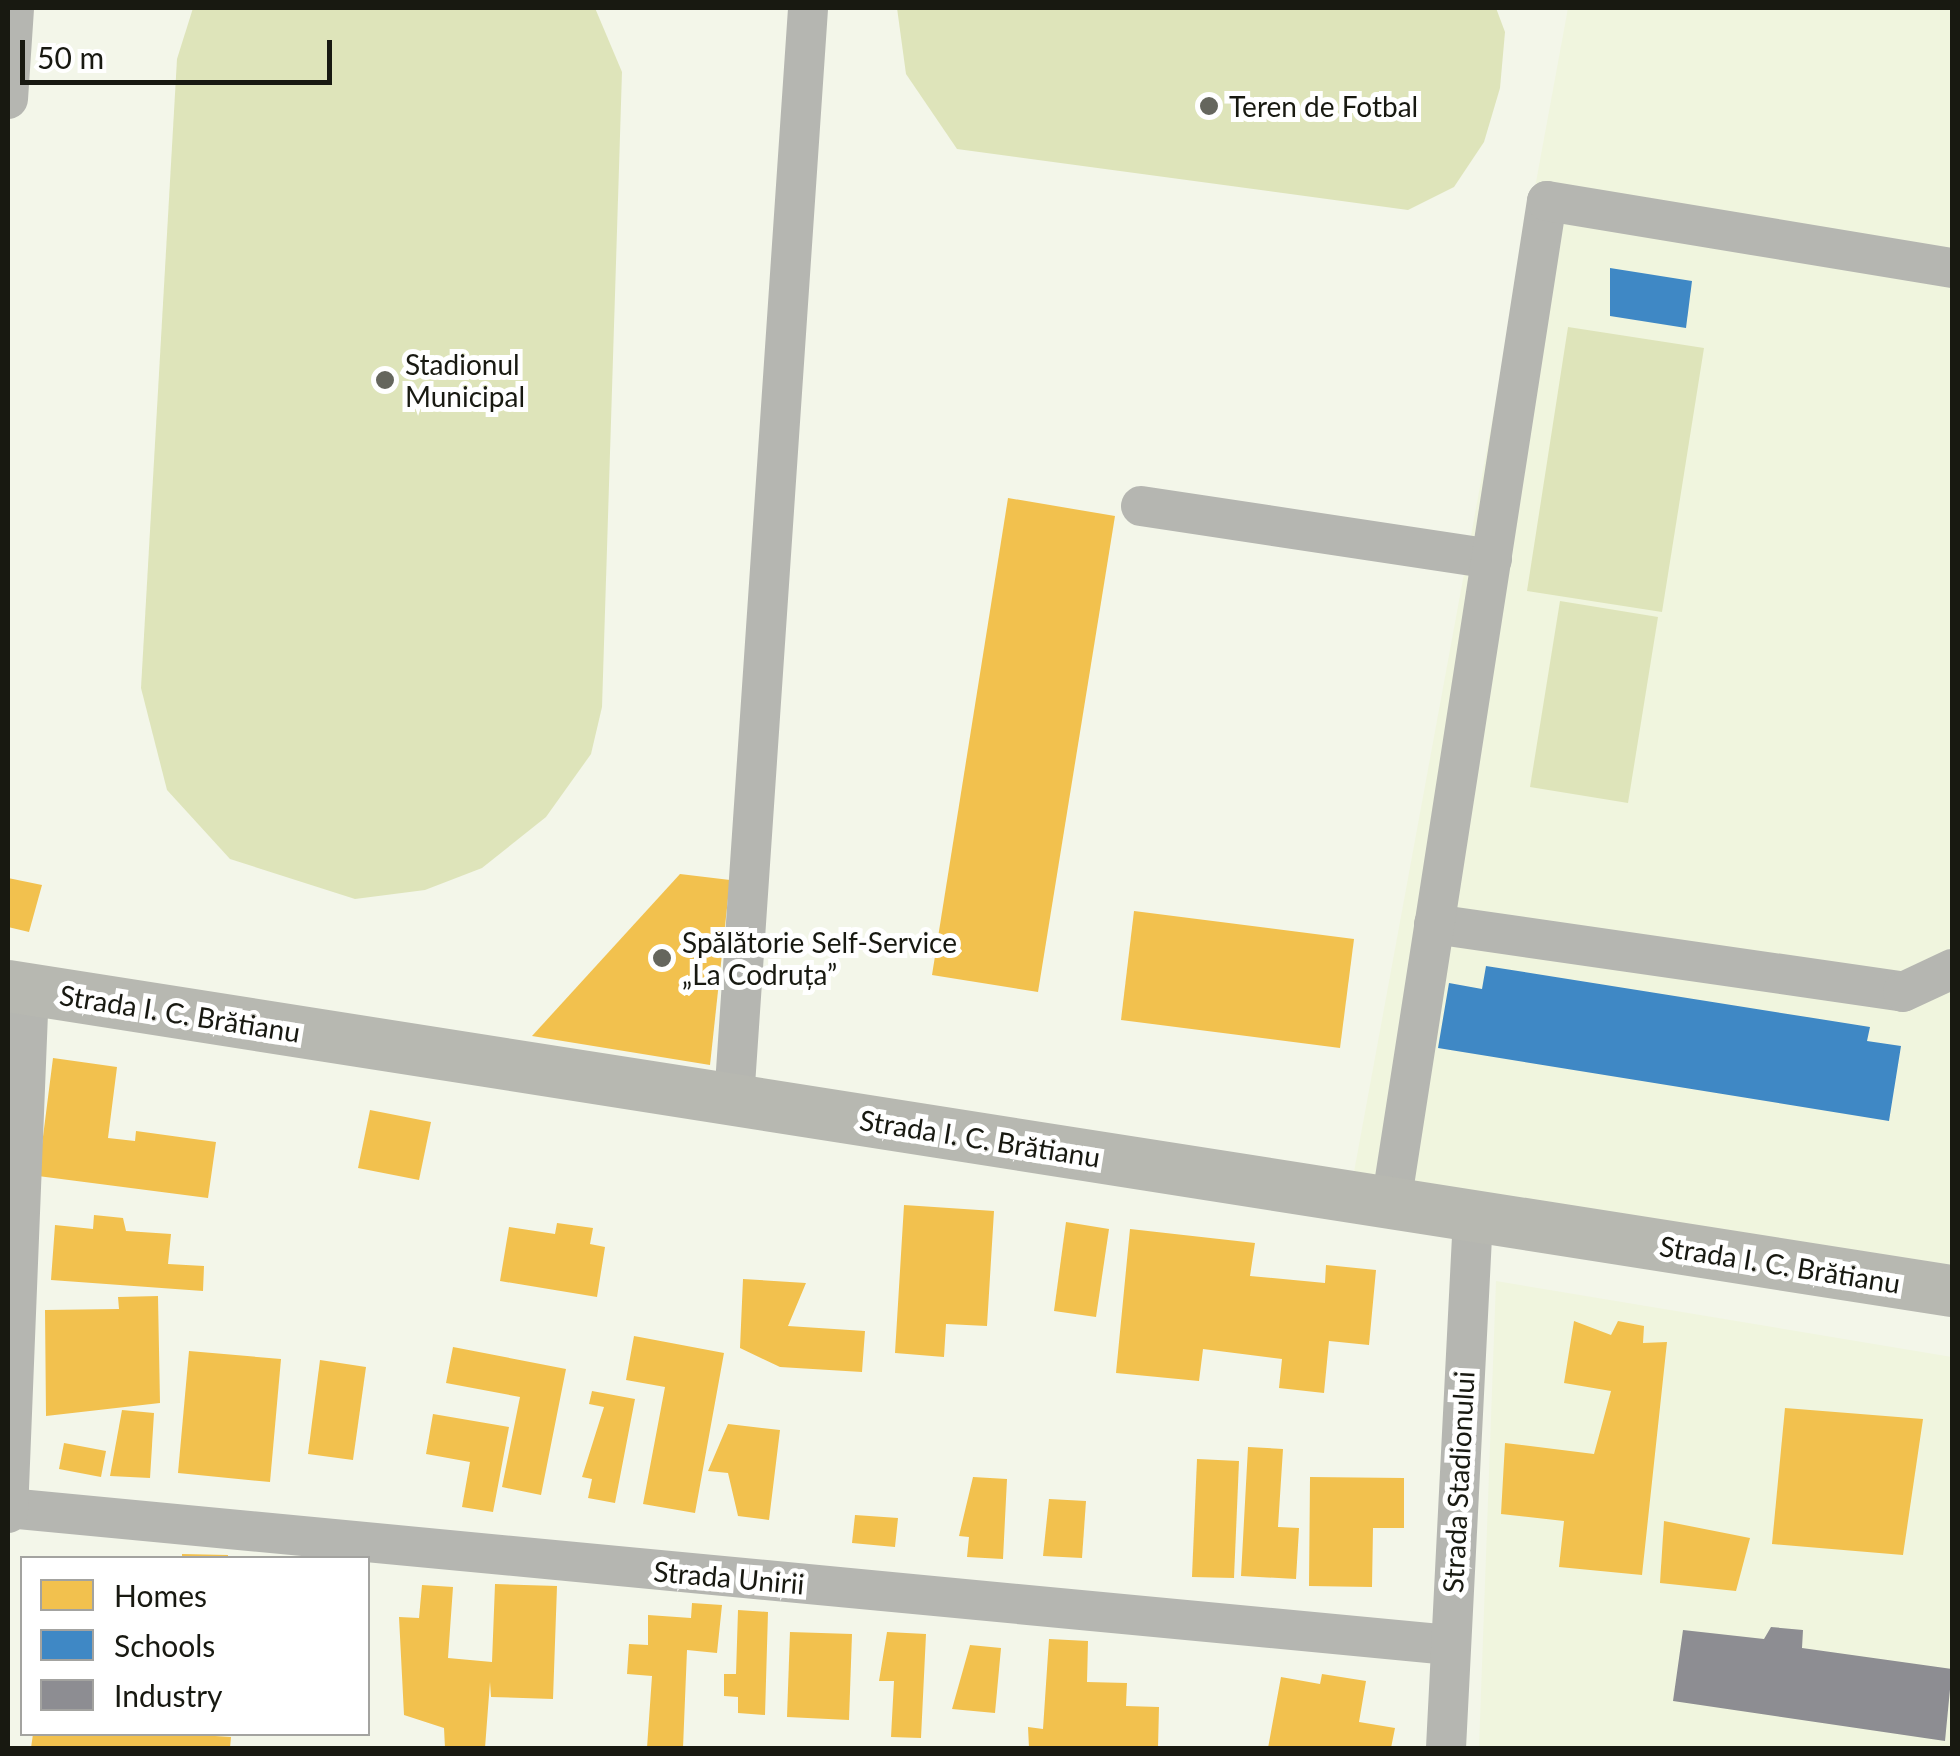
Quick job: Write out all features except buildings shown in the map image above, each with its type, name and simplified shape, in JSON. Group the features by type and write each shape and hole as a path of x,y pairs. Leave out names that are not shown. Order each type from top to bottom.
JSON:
{"main road":[{"name":"Strada I. C. Brătianu","path":"18,988 1952,1291"}],"street":[{"path":"8,99 14,8"},
{"path":"734,1100 808,8"},
{"path":"1391,1204 1547,201 1952,268"},
{"path":"1141,506 1492,559"},
{"path":"1434,924 1903,992 1952,969"},
{"path":"8,1510 18,988"},
{"name":"Strada Stadionului","path":"1446,1748 1472,1216"},
{"name":"Strada Unirii","path":"8,1510 1450,1645"}],"shaded area":[{"path":"1568,8 1952,8 1952,1265 1354,1172"},
{"path":"1496,1281 1952,1357 1952,1748 1479,1748"}],"green space":[{"name":"Stadionul Municipal","path":"193,8 595,8 622,72 602,707 591,754 546,817 482,868 425,890 355,899 230,859 167,790 141,688 177,59"},
{"name":"Teren de Fotbal","path":"897,8 1496,8 1505,32 1500,88 1484,142 1454,187 1408,210 957,149 906,74"},
{"path":"1568,327 1704,348 1662,612 1527,591"},
{"path":"1560,601 1658,617 1628,803 1530,787"}],"place":[{"name":"Teren de Fotbal","path":"1209,106"},
{"name":"Stadionul Municipal","path":"385,380"},
{"name":"Spălătorie Self-Service „La Codruța”","path":"662,958"}]}
